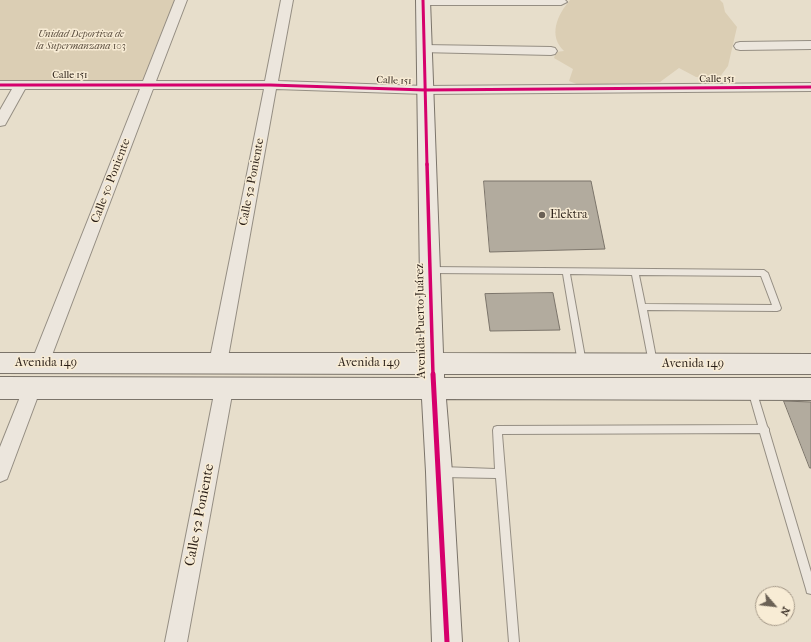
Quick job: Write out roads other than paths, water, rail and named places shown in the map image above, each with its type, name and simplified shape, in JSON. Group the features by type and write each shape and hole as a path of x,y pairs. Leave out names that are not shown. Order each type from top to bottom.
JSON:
{"main road":[{"name":"Avenida Puerto Juárez","path":"423,1 432,363 447,642"},
{"name":"Avenida 149","path":"0,363 811,364"},
{"path":"681,364 689,389"},
{"name":"Avenida 149","path":"0,388 811,389"}],"street":[{"name":"Calle 50 Poniente","path":"40,363 181,0"},
{"name":"Calle 52 Poniente","path":"218,364 287,0"},
{"path":"423,1 561,2"},
{"path":"740,46 811,45"},
{"path":"424,49 551,51"},
{"path":"0,122 21,84"},
{"name":"Calle 151","path":"0,85 270,85 425,90 811,87"},
{"path":"0,472 32,388"},
{"name":"Calle 52 Poniente","path":"176,642 224,389"}],"lane":[{"path":"430,270 764,273 777,308 642,307"},
{"path":"566,272 582,364"},
{"path":"635,272 653,364"},
{"path":"751,389 765,430 811,589"},
{"path":"514,642 497,430 765,430"},
{"path":"439,472 501,474"}],"place":[{"name":"Elektra","path":"542,215"}],"park label":[{"name":"Unidad Deportiva de la Supermanzana 103","path":"81,40"}]}
